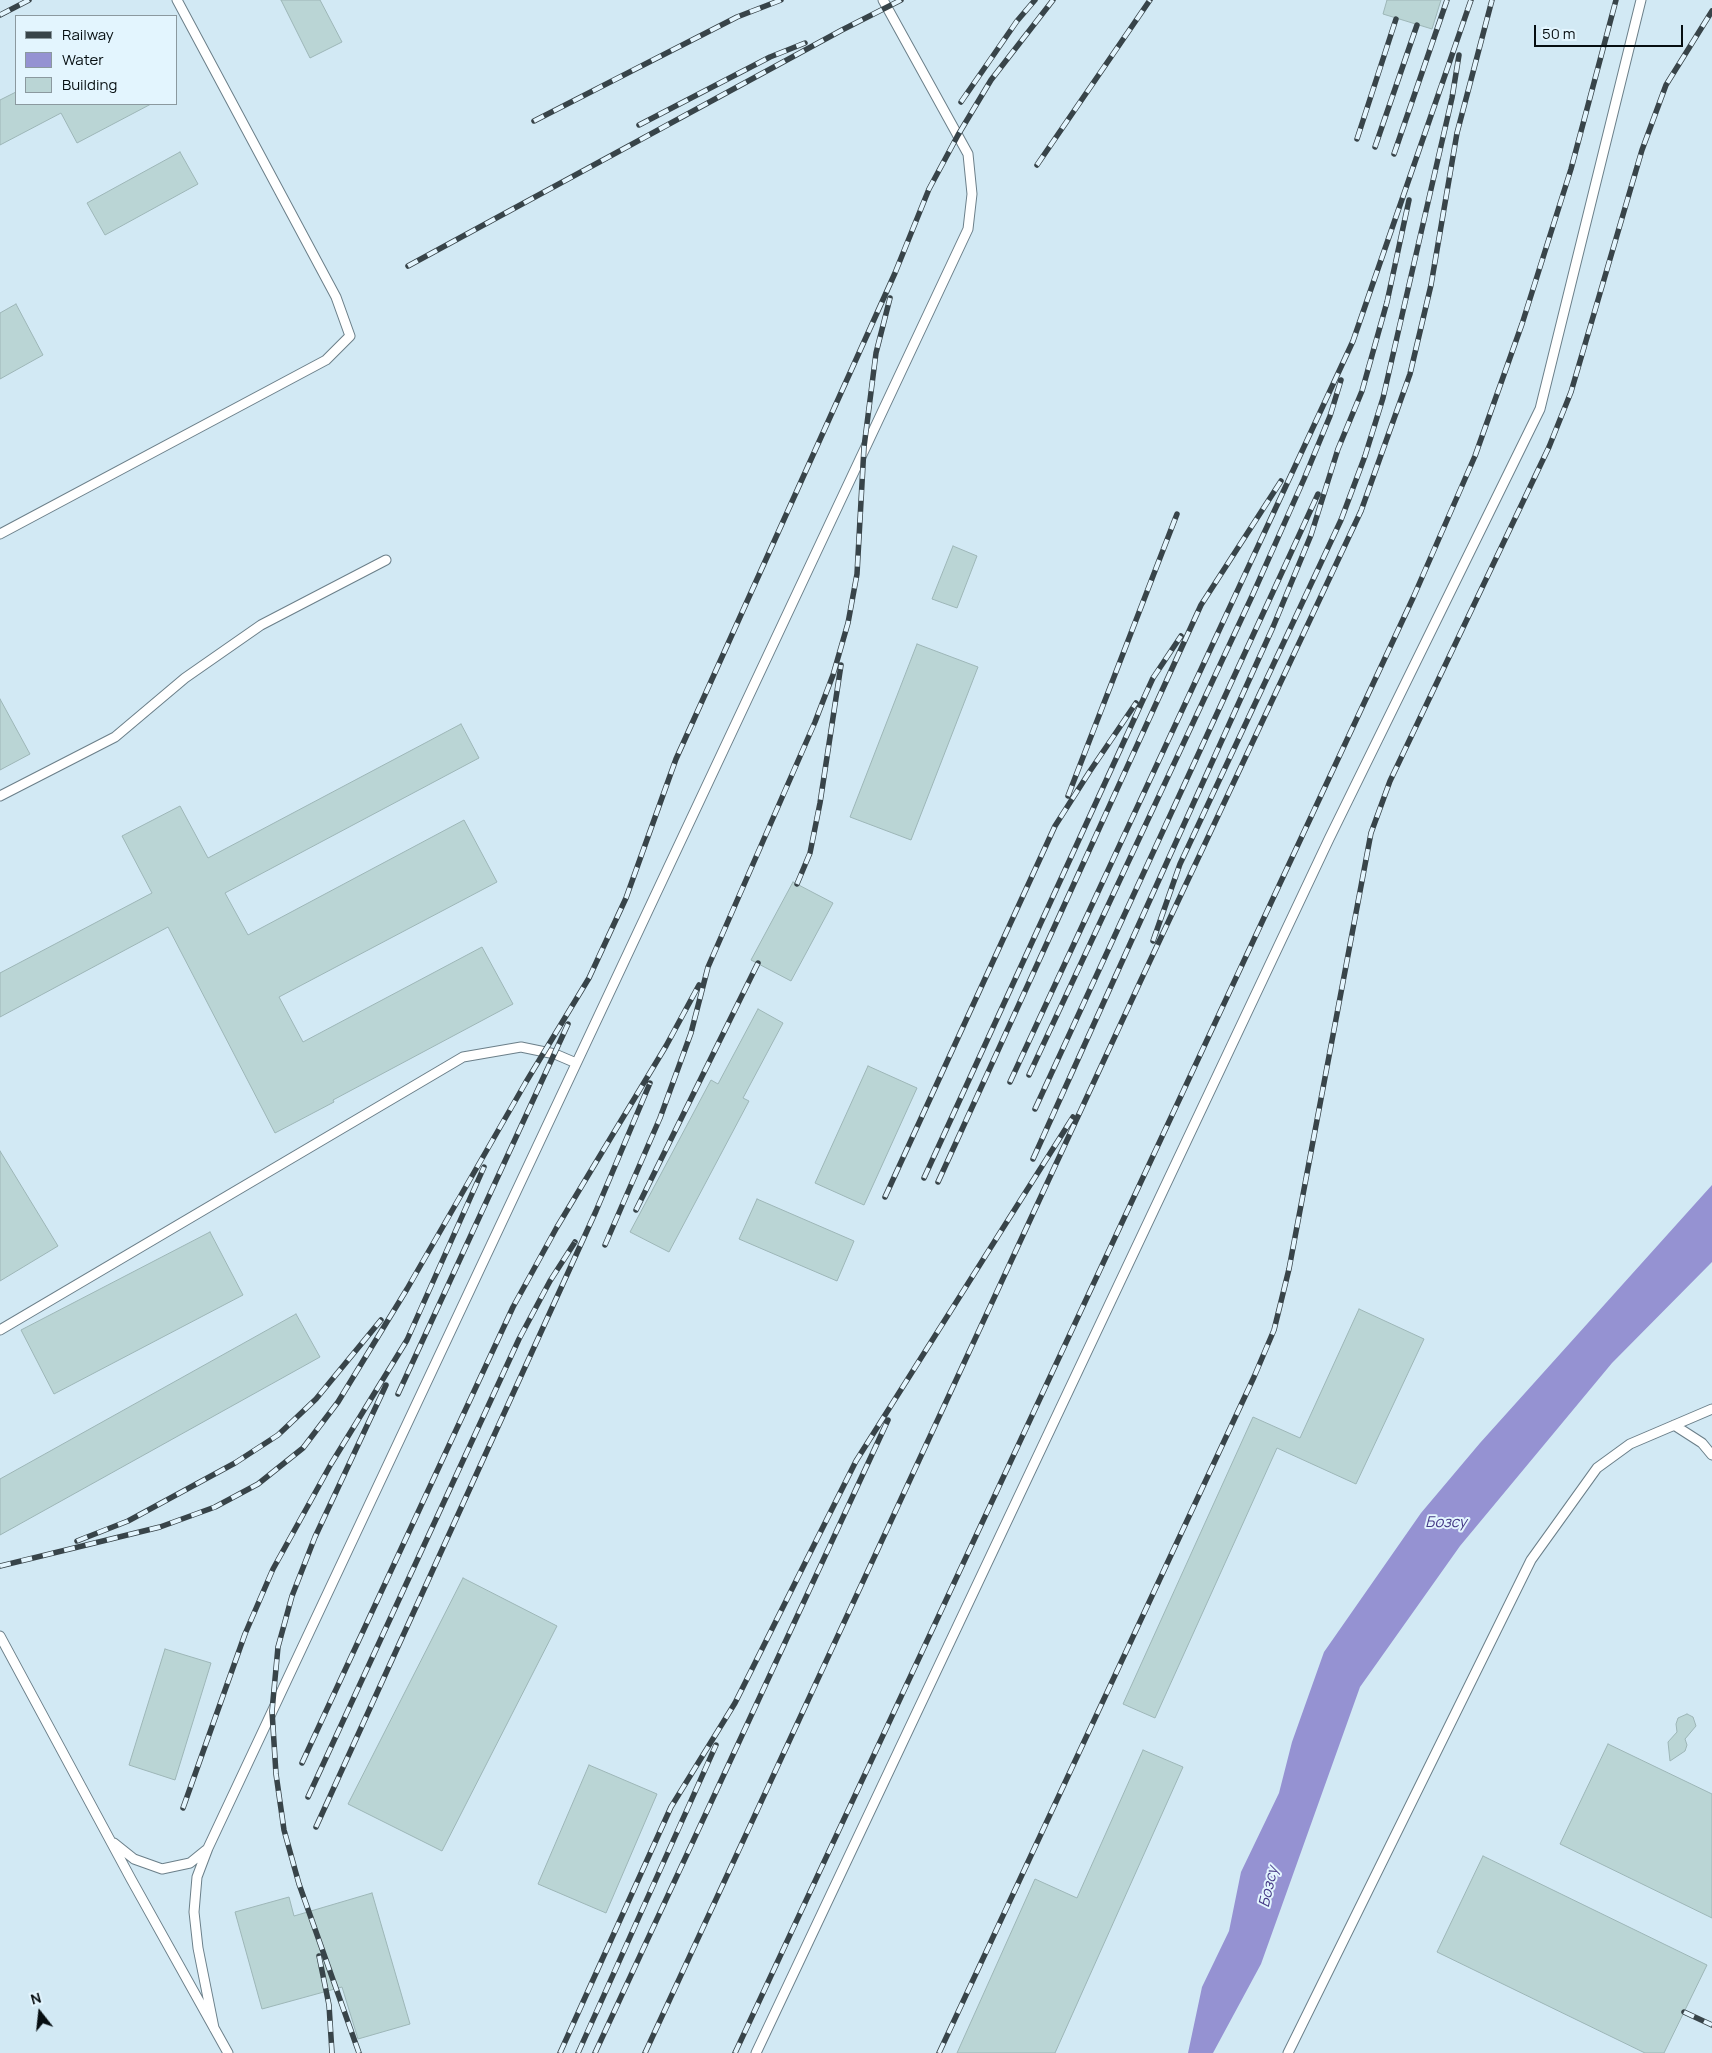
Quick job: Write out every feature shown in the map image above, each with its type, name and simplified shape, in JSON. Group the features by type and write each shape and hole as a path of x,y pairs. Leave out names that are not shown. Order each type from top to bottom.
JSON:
{"lane":[{"path":"0,534 326,360 350,336 336,297 177,0"},
{"path":"214,2028 198,1948 194,1912 197,1877 208,1848 968,229 972,194 968,154 884,0"},
{"path":"756,2053 1329,839 1540,409 1641,0"},
{"path":"0,796 115,737 185,678 261,625 386,560"},
{"path":"0,1330 462,1057 521,1047 555,1054 576,1063"},
{"path":"1288,2053 1531,1560 1597,1468 1630,1444 1712,1409"},
{"path":"1674,1425 1702,1443 1712,1455"},
{"path":"0,1636 228,2053"},
{"path":"111,1841 134,1859 162,1868 190,1863 208,1848"}],"water":[{"name":"Бозсу","path":"1712,1185 1712,1262 1612,1363 1460,1546 1360,1687 1261,1964 1213,2053 1188,2053 1202,1987 1229,1931 1241,1872 1279,1793 1292,1742 1324,1652 1421,1513 1480,1443"}],"building":[{"path":"281,0 320,0 342,42 310,58"},
{"path":"1387,0 1441,0 1432,29 1383,14"},
{"path":"15,92 15,105 149,105 77,143 61,113 0,145 0,100"},
{"path":"180,152 198,184 105,235 87,203"},
{"path":"16,304 43,355 0,379 0,313"},
{"path":"953,546 977,556 957,608 932,599"},
{"path":"917,644 978,667 911,840 850,817"},
{"path":"0,699 30,754 0,770"},
{"path":"461,724 479,758 225,893 248,935 464,820 497,882 279,997 303,1042 482,947 513,1004 275,1133 168,927 0,1017 0,973 152,893 122,836 180,806 208,858"},
{"path":"793,882 833,903 791,981 751,960"},
{"path":"758,1009 783,1023 743,1098 749,1101 669,1252 630,1232 711,1080 718,1084"},
{"path":"868,1066 917,1088 864,1205 815,1183"},
{"path":"0,1151 58,1246 0,1281"},
{"path":"757,1199 854,1241 837,1281 739,1239"},
{"path":"210,1232 243,1295 54,1394 21,1330"},
{"path":"1359,1309 1424,1339 1356,1484 1277,1448 1155,1718 1123,1704 1253,1417 1300,1438"},
{"path":"296,1314 320,1357 0,1535 0,1479"},
{"path":"463,1578 557,1626 442,1851 348,1804"},
{"path":"165,1649 211,1663 175,1780 129,1765"},
{"path":"1687,1714 1693,1717 1696,1726 1685,1739 1687,1745 1685,1751 1670,1761 1668,1742 1677,1732 1676,1724 1678,1718"},
{"path":"1608,1744 1712,1794 1712,1918 1560,1844"},
{"path":"1143,1750 1183,1767 1055,2053 957,2053 1035,1879 1077,1898"},
{"path":"589,1765 657,1794 606,1913 538,1884"},
{"path":"1483,1856 1707,1965 1664,2053 1645,2053 1437,1952"},
{"path":"372,1893 410,2024 358,2039 342,1987 262,2009 235,1912 289,1897 294,1916"}],"railway":[{"path":"0,15 29,0"},
{"path":"534,121 737,17 781,0"},
{"path":"408,266 842,30 901,0"},
{"path":"961,102 1017,21 1035,0"},
{"path":"0,1566 160,1527 215,1507 258,1484 303,1448 338,1402 407,1289 526,1082 589,978 626,898 676,759 895,273 929,189 991,80 1053,0"},
{"path":"1037,165 1150,0"},
{"path":"1394,154 1447,0"},
{"path":"1010,1082 1353,341 1471,0"},
{"path":"645,2053 1141,980 1361,511 1410,374 1431,285 1457,133 1492,0"},
{"path":"735,2053 1413,598 1475,456 1522,324 1571,169 1616,0"},
{"path":"939,2053 1254,1377 1274,1330 1289,1269 1371,833 1390,781 1549,447 1571,392 1642,150 1666,85 1712,11"},
{"path":"1357,139 1396,19"},
{"path":"1375,147 1417,25"},
{"path":"639,125 770,57 805,43"},
{"path":"1153,941 1180,864 1341,520 1365,456 1383,398 1452,98 1459,55"},
{"path":"1033,1159 1273,627 1311,535 1338,449 1362,391 1387,302 1409,200"},
{"path":"605,1245 660,1118 691,1033 708,967 815,722 833,675 848,623 857,574 864,447 876,353 890,298"},
{"path":"1029,1075 1253,594 1330,416 1341,380"},
{"path":"938,1182 1201,605 1281,481"},
{"path":"1035,1109 1318,494"},
{"path":"1068,796 1177,514"},
{"path":"924,1178 1153,678 1181,636"},
{"path":"797,884 810,853 820,803 841,665"},
{"path":"885,1197 1055,826 1136,703"},
{"path":"636,1210 758,963"},
{"path":"302,1763 513,1307 557,1227 666,1046 699,985"},
{"path":"398,1394 568,1024"},
{"path":"316,1827 596,1211 650,1083"},
{"path":"560,2053 671,1807 735,1703 856,1461 1073,1117"},
{"path":"183,1808 245,1634 273,1569 331,1464 407,1340 484,1167"},
{"path":"308,1797 519,1339 550,1281 575,1242"},
{"path":"77,1541 128,1521 235,1463 278,1435 316,1399 381,1320"},
{"path":"359,2053 299,1884 284,1830 276,1774 272,1711 278,1647 292,1596 315,1537 386,1385"},
{"path":"595,2053 888,1420"},
{"path":"578,2053 716,1745"},
{"path":"319,1956 329,2005 332,2053"},
{"path":"1684,2012 1712,2025"}]}
